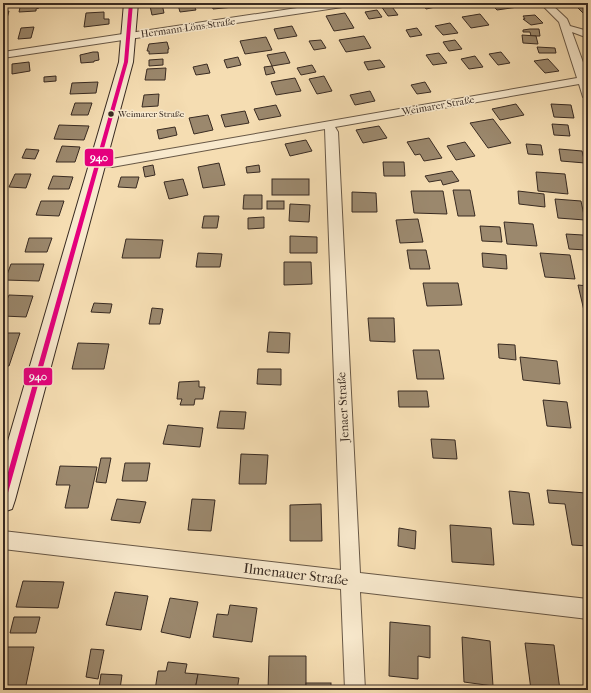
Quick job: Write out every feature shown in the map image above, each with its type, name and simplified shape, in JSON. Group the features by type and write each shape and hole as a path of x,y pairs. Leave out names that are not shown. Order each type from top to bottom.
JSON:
{"street":[{"path":"3,500 126,62 129,36 130,3"},
{"name":"Hermann-Löns-Straße","path":"3,54 349,3"},
{"path":"545,3 558,15 566,28 585,78 588,97"},
{"path":"566,28 578,30 588,35"},
{"name":"Weimarer Straße","path":"98,163 112,163 585,78"},
{"name":"Jenaer Straße","path":"328,124 332,132 355,690"},
{"name":"Ilmenauer Straße","path":"3,540 588,609"}],"building":[{"path":"21,3 40,4 36,11 19,12"},
{"path":"193,3 196,10 180,12 178,5"},
{"path":"211,3 233,3 234,7 213,9"},
{"path":"245,3 264,3 264,4 246,6"},
{"path":"422,3 438,3 440,6 426,9"},
{"path":"490,3 514,3 518,7 497,10"},
{"path":"162,4 164,13 152,15 150,6"},
{"path":"390,4 398,15 388,16 381,6"},
{"path":"588,4 588,14 585,15 576,6"},
{"path":"377,10 382,17 369,19 365,12"},
{"path":"9,11 6,22 3,22 3,12"},
{"path":"104,12 104,19 109,19 109,24 84,27 86,13"},
{"path":"345,13 354,28 334,31 326,16"},
{"path":"480,14 489,25 471,28 462,17"},
{"path":"535,15 543,23 531,25 523,19 525,19 523,16"},
{"path":"450,23 458,33 443,35 435,26"},
{"path":"292,26 297,36 278,39 274,29"},
{"path":"34,27 31,38 18,39 21,28"},
{"path":"417,28 422,35 410,37 406,30"},
{"path":"539,29 540,36 531,36 530,32 523,32 523,30"},
{"path":"522,35 536,36 538,44 523,43"},
{"path":"364,36 371,48 346,52 339,40"},
{"path":"266,37 272,50 245,54 240,41"},
{"path":"321,40 326,48 314,50 309,41"},
{"path":"455,40 462,49 449,51 443,42"},
{"path":"167,42 169,49 168,53 149,54 149,51 147,51 149,44"},
{"path":"537,47 555,48 556,53 539,53"},
{"path":"98,52 99,60 81,63 80,55"},
{"path":"285,52 290,63 272,66 267,55"},
{"path":"501,52 510,63 498,65 489,54"},
{"path":"439,53 447,63 433,65 426,55"},
{"path":"475,56 483,67 469,69 461,59"},
{"path":"238,57 241,65 227,68 224,60"},
{"path":"163,59 163,65 149,66 149,60"},
{"path":"548,59 559,71 545,73 534,61"},
{"path":"380,60 385,67 368,70 364,62"},
{"path":"29,62 30,71 12,74 12,64"},
{"path":"207,64 210,73 196,75 193,67"},
{"path":"312,65 316,72 301,75 297,68"},
{"path":"272,66 275,73 266,75 264,67"},
{"path":"166,68 165,80 145,80 147,69"},
{"path":"56,76 56,81 44,82 44,77"},
{"path":"324,76 332,91 317,94 309,79"},
{"path":"295,78 301,91 276,95 271,82"},
{"path":"98,82 96,93 70,94 72,83"},
{"path":"425,82 431,92 417,94 411,85"},
{"path":"370,91 375,101 355,105 350,95"},
{"path":"159,94 158,106 142,107 144,95"},
{"path":"75,103 92,103 88,115 71,115"},
{"path":"516,104 524,115 500,120 492,109"},
{"path":"551,104 571,105 574,118 554,117"},
{"path":"276,105 281,116 259,120 254,109"},
{"path":"245,111 249,123 225,127 221,115"},
{"path":"208,115 213,130 194,134 189,118"},
{"path":"493,119 511,143 488,148 470,123"},
{"path":"552,124 568,125 570,136 554,135"},
{"path":"59,125 89,126 84,140 54,139"},
{"path":"379,126 387,138 363,143 356,130"},
{"path":"175,127 177,135 159,139 157,130"},
{"path":"429,138 442,158 424,161 420,154 415,155 407,142"},
{"path":"306,140 312,151 290,156 285,144"},
{"path":"465,142 475,156 456,160 447,146"},
{"path":"526,144 541,145 543,155 528,154"},
{"path":"62,146 80,147 75,162 56,162"},
{"path":"26,149 39,150 35,159 22,158"},
{"path":"559,149 582,151 585,163 561,161"},
{"path":"383,162 404,162 405,176 384,176"},
{"path":"219,163 225,185 203,188 198,167"},
{"path":"153,165 155,175 145,177 143,167"},
{"path":"259,165 260,172 247,173 246,167"},
{"path":"452,171 459,181 443,185 441,180 429,182 425,176"},
{"path":"536,172 565,174 568,194 538,191"},
{"path":"15,174 31,174 26,188 9,187"},
{"path":"53,176 73,177 69,189 48,189"},
{"path":"121,177 139,177 136,188 118,187"},
{"path":"183,179 188,195 169,199 164,182"},
{"path":"272,179 309,179 309,195 272,195"},
{"path":"453,190 470,190 475,216 458,216"},
{"path":"411,191 443,191 447,214 414,213"},
{"path":"518,191 544,194 545,207 519,204"},
{"path":"352,192 376,193 377,212 352,212"},
{"path":"244,195 262,195 262,209 243,209"},
{"path":"555,199 581,201 585,220 558,218"},
{"path":"41,201 64,201 59,216 36,215"},
{"path":"267,201 284,201 284,209 267,209"},
{"path":"290,204 310,205 309,222 289,221"},
{"path":"204,216 219,216 217,228 202,228"},
{"path":"264,217 264,228 248,229 248,218"},
{"path":"418,219 423,242 400,243 396,220"},
{"path":"504,222 533,224 537,246 507,244"},
{"path":"480,226 500,227 502,242 482,241"},
{"path":"566,234 583,235 587,250 569,249"},
{"path":"290,236 317,237 317,253 290,253"},
{"path":"29,238 52,238 47,252 25,252"},
{"path":"126,239 163,240 160,258 122,258"},
{"path":"407,250 426,250 430,269 410,269"},
{"path":"198,253 222,254 220,267 196,267"},
{"path":"482,253 506,255 507,269 483,267"},
{"path":"540,253 570,255 575,279 545,277"},
{"path":"284,262 311,262 312,284 284,285"},
{"path":"11,264 44,264 39,281 5,280"},
{"path":"423,283 458,283 462,305 427,306"},
{"path":"578,285 588,286 588,315 585,315"},
{"path":"9,295 33,296 26,317 3,316 3,302 6,302"},
{"path":"94,303 112,304 110,313 91,312"},
{"path":"152,308 163,309 160,324 149,324"},
{"path":"368,318 394,318 395,342 370,341"},
{"path":"269,332 290,333 289,353 267,352"},
{"path":"3,333 20,333 9,366 3,366"},
{"path":"78,343 109,344 104,369 72,369"},
{"path":"498,344 515,345 516,360 499,358"},
{"path":"413,350 439,350 444,379 417,379"},
{"path":"520,357 557,361 560,384 523,380"},
{"path":"258,369 281,369 281,385 257,384"},
{"path":"199,381 199,387 205,387 203,399 195,399 194,405 180,405 182,399 177,399 179,382"},
{"path":"398,391 427,391 429,407 399,407"},
{"path":"543,400 567,402 571,428 547,426"},
{"path":"220,411 246,412 244,429 217,428"},
{"path":"168,425 203,428 200,447 163,444"},
{"path":"431,439 455,440 457,459 433,458"},
{"path":"241,454 268,455 266,484 239,484"},
{"path":"101,458 111,458 106,483 96,482"},
{"path":"125,463 150,463 147,481 122,481"},
{"path":"60,466 97,467 88,508 65,508 70,485 56,485"},
{"path":"547,490 586,493 588,502 588,546 572,545 565,504 549,503"},
{"path":"509,491 529,493 534,525 513,524"},
{"path":"117,499 146,502 140,523 111,520"},
{"path":"192,499 215,500 211,531 188,530"},
{"path":"321,504 322,541 290,541 290,505"},
{"path":"450,525 491,528 494,565 452,562"},
{"path":"399,528 416,531 415,549 398,546"},
{"path":"23,581 64,582 58,608 16,607"},
{"path":"115,592 148,596 141,630 106,625"},
{"path":"170,598 198,602 190,638 161,632"},
{"path":"230,605 257,608 252,642 213,637 217,614 228,615"},
{"path":"14,617 40,617 36,633 10,633"},
{"path":"390,622 430,626 430,658 418,656 418,679 389,676"},
{"path":"462,637 490,641 493,686 464,682"},
{"path":"525,643 554,645 560,690 531,690"},
{"path":"3,647 34,647 25,690 3,690"},
{"path":"91,649 104,650 98,679 86,677"},
{"path":"269,656 306,656 306,690 268,690"},
{"path":"168,662 187,664 185,673 198,674 195,690 155,690 158,671 166,671"},
{"path":"101,674 122,675 120,689 99,688"},
{"path":"198,674 239,678 237,690 195,690"},
{"path":"306,683 331,683 331,690 306,690"}],"transit line":[{"name":"940","path":"3,500 126,62 131,3"}],"place":[{"name":"Weimarer Straße","path":"111,114"}]}
